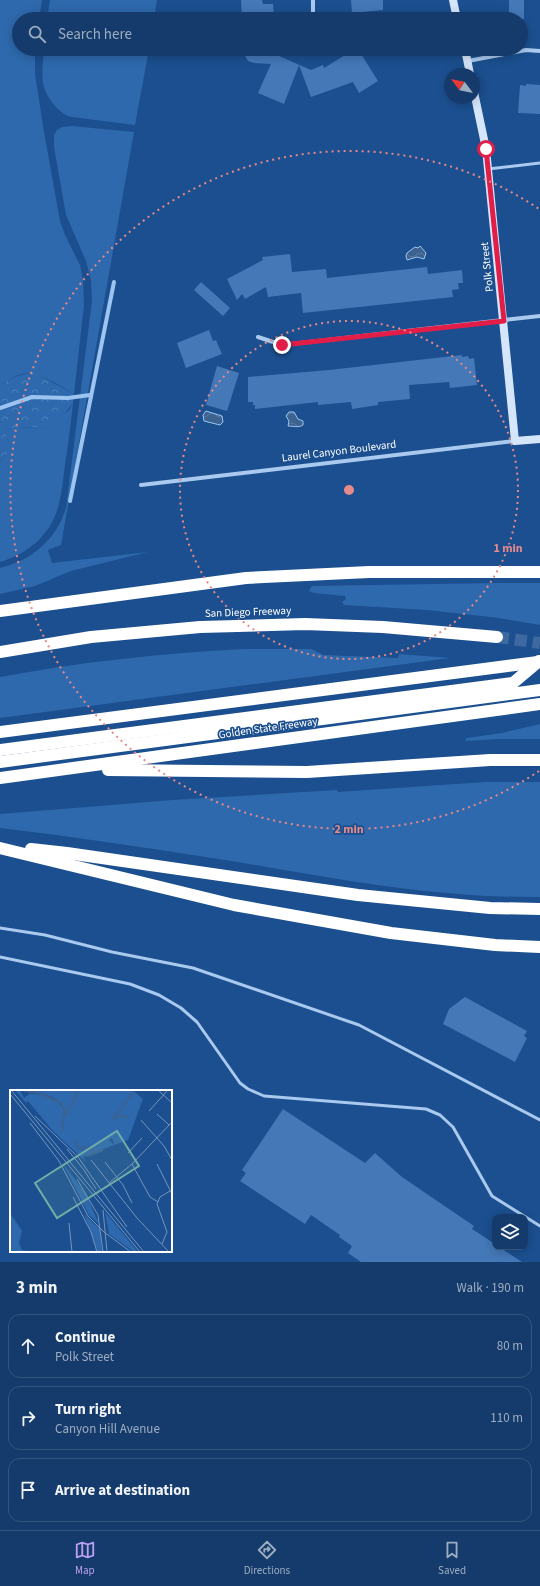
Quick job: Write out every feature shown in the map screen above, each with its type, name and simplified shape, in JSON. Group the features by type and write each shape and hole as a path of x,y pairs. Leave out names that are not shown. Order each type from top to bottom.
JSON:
{"highway":[{"path":"0,611 246,578 370,572 540,572"},
{"name":"San Diego Freeway","path":"0,652 90,637 200,627 321,624 383,627 497,636"},
{"path":"0,732 539,661"},
{"path":"0,750 513,683 539,661"},
{"path":"0,762 540,690"},
{"name":"Golden State Freeway","path":"0,778 540,704"},
{"path":"68,769 307,772 490,760 540,760"},
{"path":"0,847 67,852 358,895 490,908 540,909"},
{"path":"0,847 242,906 391,933 495,945 540,947"}],"street":[{"path":"313,0 313,12"},
{"path":"453,0 456,12"},
{"path":"528,50 540,51"},
{"path":"467,56 469,68"},
{"path":"468,61 494,56"},
{"name":"Polk Street","path":"477,104 486,149 515,441"},
{"path":"258,337 282,345 540,316"},
{"name":"Laurel Canyon Boulevard","path":"141,485 540,439"}],"lane":[{"path":"488,169 540,163"},
{"path":"0,928 45,935 112,952 193,968 294,1001 359,1025 540,1120"},
{"path":"0,957 130,984 159,995 182,1008 197,1022 240,1083 248,1089 264,1096 426,1109 440,1115 453,1127 492,1196 540,1226"}],"green space":[{"path":"0,0 42,0 40,12 12,12 12,56 35,56 35,74 60,221 65,235 80,265 83,280 84,305 74,394 49,380 28,374 16,376 0,386"},
{"path":"50,0 157,0 155,12 48,12"},
{"path":"43,56 148,56 135,125 68,116 59,110 48,97 44,88 42,74"},
{"path":"72,126 134,132 61,545 48,550 52,563 148,552 71,571 35,586 0,594 0,568 22,560 41,547 56,530 66,508 92,301 91,280 86,261 66,215 54,147 54,135 57,130 62,127"},
{"path":"35,373 74,394 73,403 56,425 49,427 11,428 6,430 9,450 5,458 0,462 0,386 16,376"},
{"path":"73,403 61,492 55,517 43,535 28,549 10,559 0,562 0,462 7,455 8,451 6,430 11,428 49,427 69,410"},
{"path":"540,583 540,625 499,618 427,610 344,605 342,602 346,599 345,596 314,593 309,591 312,586"},
{"path":"244,649 311,649 324,655 398,658 399,654 450,658 0,718 0,677 122,659"},
{"path":"540,724 540,739 465,741 467,738 502,733"},
{"path":"485,782 540,782 540,897 470,895 391,887 169,851 0,828 0,814 173,800 337,790 338,792"}],"water":[{"path":"420,246 426,253 424,259 417,257 407,260 407,253 415,247 418,248"},
{"path":"206,411 222,416 223,422 220,425 204,421 203,415"},
{"path":"289,412 294,412 298,419 303,421 303,425 298,427 288,426 289,421 286,416"}],"building":[{"path":"241,0 262,0 263,4 273,4 274,12 242,12"},
{"path":"351,0 383,0 383,10 352,12"},
{"path":"509,0 524,0 524,12 509,12"},
{"path":"245,56 279,56 311,70 323,65 324,68 344,56 362,56 378,81 359,93 353,82 311,97 299,65 284,104 258,93 271,64 254,63 248,61"},
{"path":"526,84 540,85 540,114 518,113 520,85 526,86"},
{"path":"290,254 292,272 326,269 327,278 427,267 428,274 462,270 463,283 458,283 459,289 452,290 453,297 303,313 301,293 268,297 266,287 245,299 242,294 237,300 227,279 263,260 262,257"},
{"path":"201,282 230,308 223,316 194,290"},
{"path":"209,330 213,341 216,340 222,354 186,368 177,343"},
{"path":"462,355 462,357 468,356 469,359 474,358 477,385 450,388 449,382 409,385 410,399 378,402 378,405 352,409 351,402 318,405 318,402 255,409 253,402 248,402 248,377 329,370"},
{"path":"217,366 239,373 227,411 206,405"},
{"path":"465,997 527,1031 524,1036 527,1038 515,1062 443,1024 449,1009"},
{"path":"283,1109 365,1163 375,1153 402,1177 474,1226 472,1229 492,1242 492,1250 504,1250 522,1262 361,1262 348,1253 352,1246 339,1237 340,1235 311,1215 305,1224 240,1181 246,1173 242,1170"}],"waterway":[{"path":"70,501 114,282"},
{"path":"0,408 32,397 68,398 90,395"}],"tunnel":[{"path":"497,637 540,643"}],"route":[{"path":"282,345 504,321 486,149"}]}
